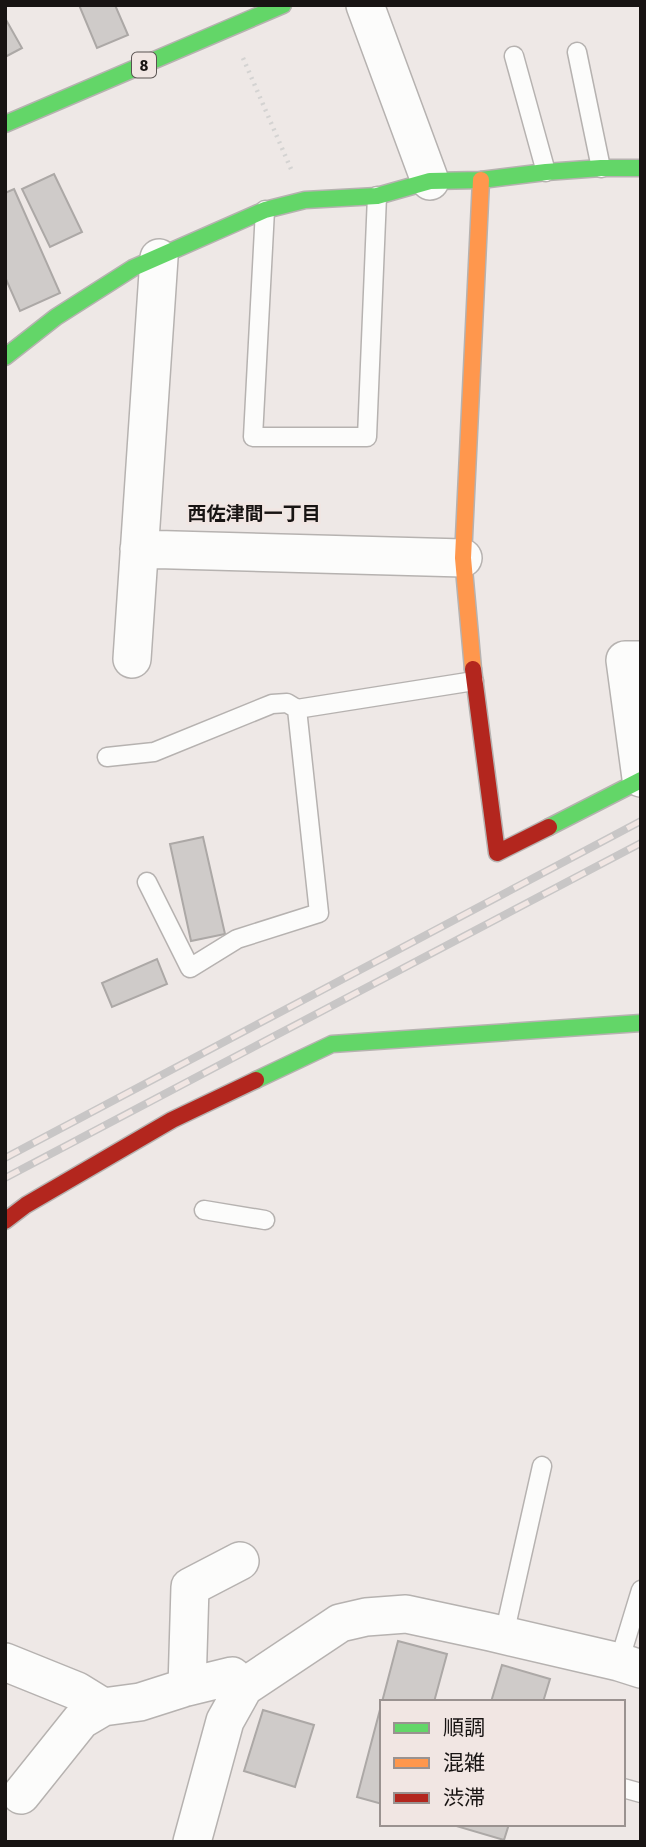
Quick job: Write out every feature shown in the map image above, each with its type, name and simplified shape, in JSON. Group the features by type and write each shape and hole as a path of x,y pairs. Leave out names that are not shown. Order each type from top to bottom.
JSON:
{"street":[{"name":"8","path":"5,124 283,5"},
{"path":"365,5 430,181"},
{"path":"5,357 56,317 133,268 265,210 305,200 377,196 430,181 481,180 601,168 641,169"},
{"path":"481,180 463,558 474,681 497,853 641,779 625,660 641,660"},
{"path":"132,659 159,258"},
{"path":"139,549 463,558"},
{"path":"5,1221 26,1205 172,1120 332,1044 641,1023"},
{"path":"187,1686 190,1587 240,1561"},
{"path":"192,1842 225,1721 244,1687 340,1623 366,1617 406,1614 630,1666"},
{"path":"5,1662 77,1692 103,1707"},
{"path":"21,1795 81,1720 103,1707 140,1702 187,1686 232,1676 244,1687"}],"lane":[{"path":"577,51 601,168"},
{"path":"514,56 546,172"},
{"path":"265,210 253,436 368,437 377,196"},
{"path":"107,757 154,752 272,704 286,703 297,709 474,681"},
{"path":"147,881 190,968 237,939 320,914 297,709"},
{"path":"204,1210 265,1220"},
{"path":"504,1635 541,1466"},
{"path":"630,1666 641,1590"}],"path":[{"path":"230,28 305,200"}],"building":[{"path":"79,5 115,5 128,35 97,48"},
{"path":"5,18 22,48 5,57"},
{"path":"54,174 82,232 50,247 22,189"},
{"path":"14,189 60,293 20,311 5,277 5,193"},
{"path":"203,837 225,934 191,941 170,844"},
{"path":"157,959 167,984 112,1007 102,983"},
{"path":"398,1641 447,1654 435,1700 383,1700"},
{"path":"502,1665 550,1679 544,1700 492,1700"},
{"path":"263,1710 314,1725 295,1787 244,1771"},
{"path":"380,1710 380,1803 357,1797"},
{"path":"456,1826 508,1826 504,1840"}],"railway":[{"path":"5,1158 641,821"},
{"path":"5,1178 641,843"}],"traffic: fast":[{"path":"5,124 283,5"},
{"path":"5,357 56,317 133,268 265,210 305,200 377,196 430,181 481,180 601,168 641,168"},
{"path":"549,827 641,780"},
{"path":"256,1080 332,1044 641,1023"}],"traffic: slow":[{"path":"473,669 463,558 481,180"}],"traffic: jam":[{"path":"473,669 497,853 549,827"},
{"path":"5,1221 26,1205 172,1120 256,1080"}],"district":[{"name":"西佐津間一丁目","path":"254,513"}]}
